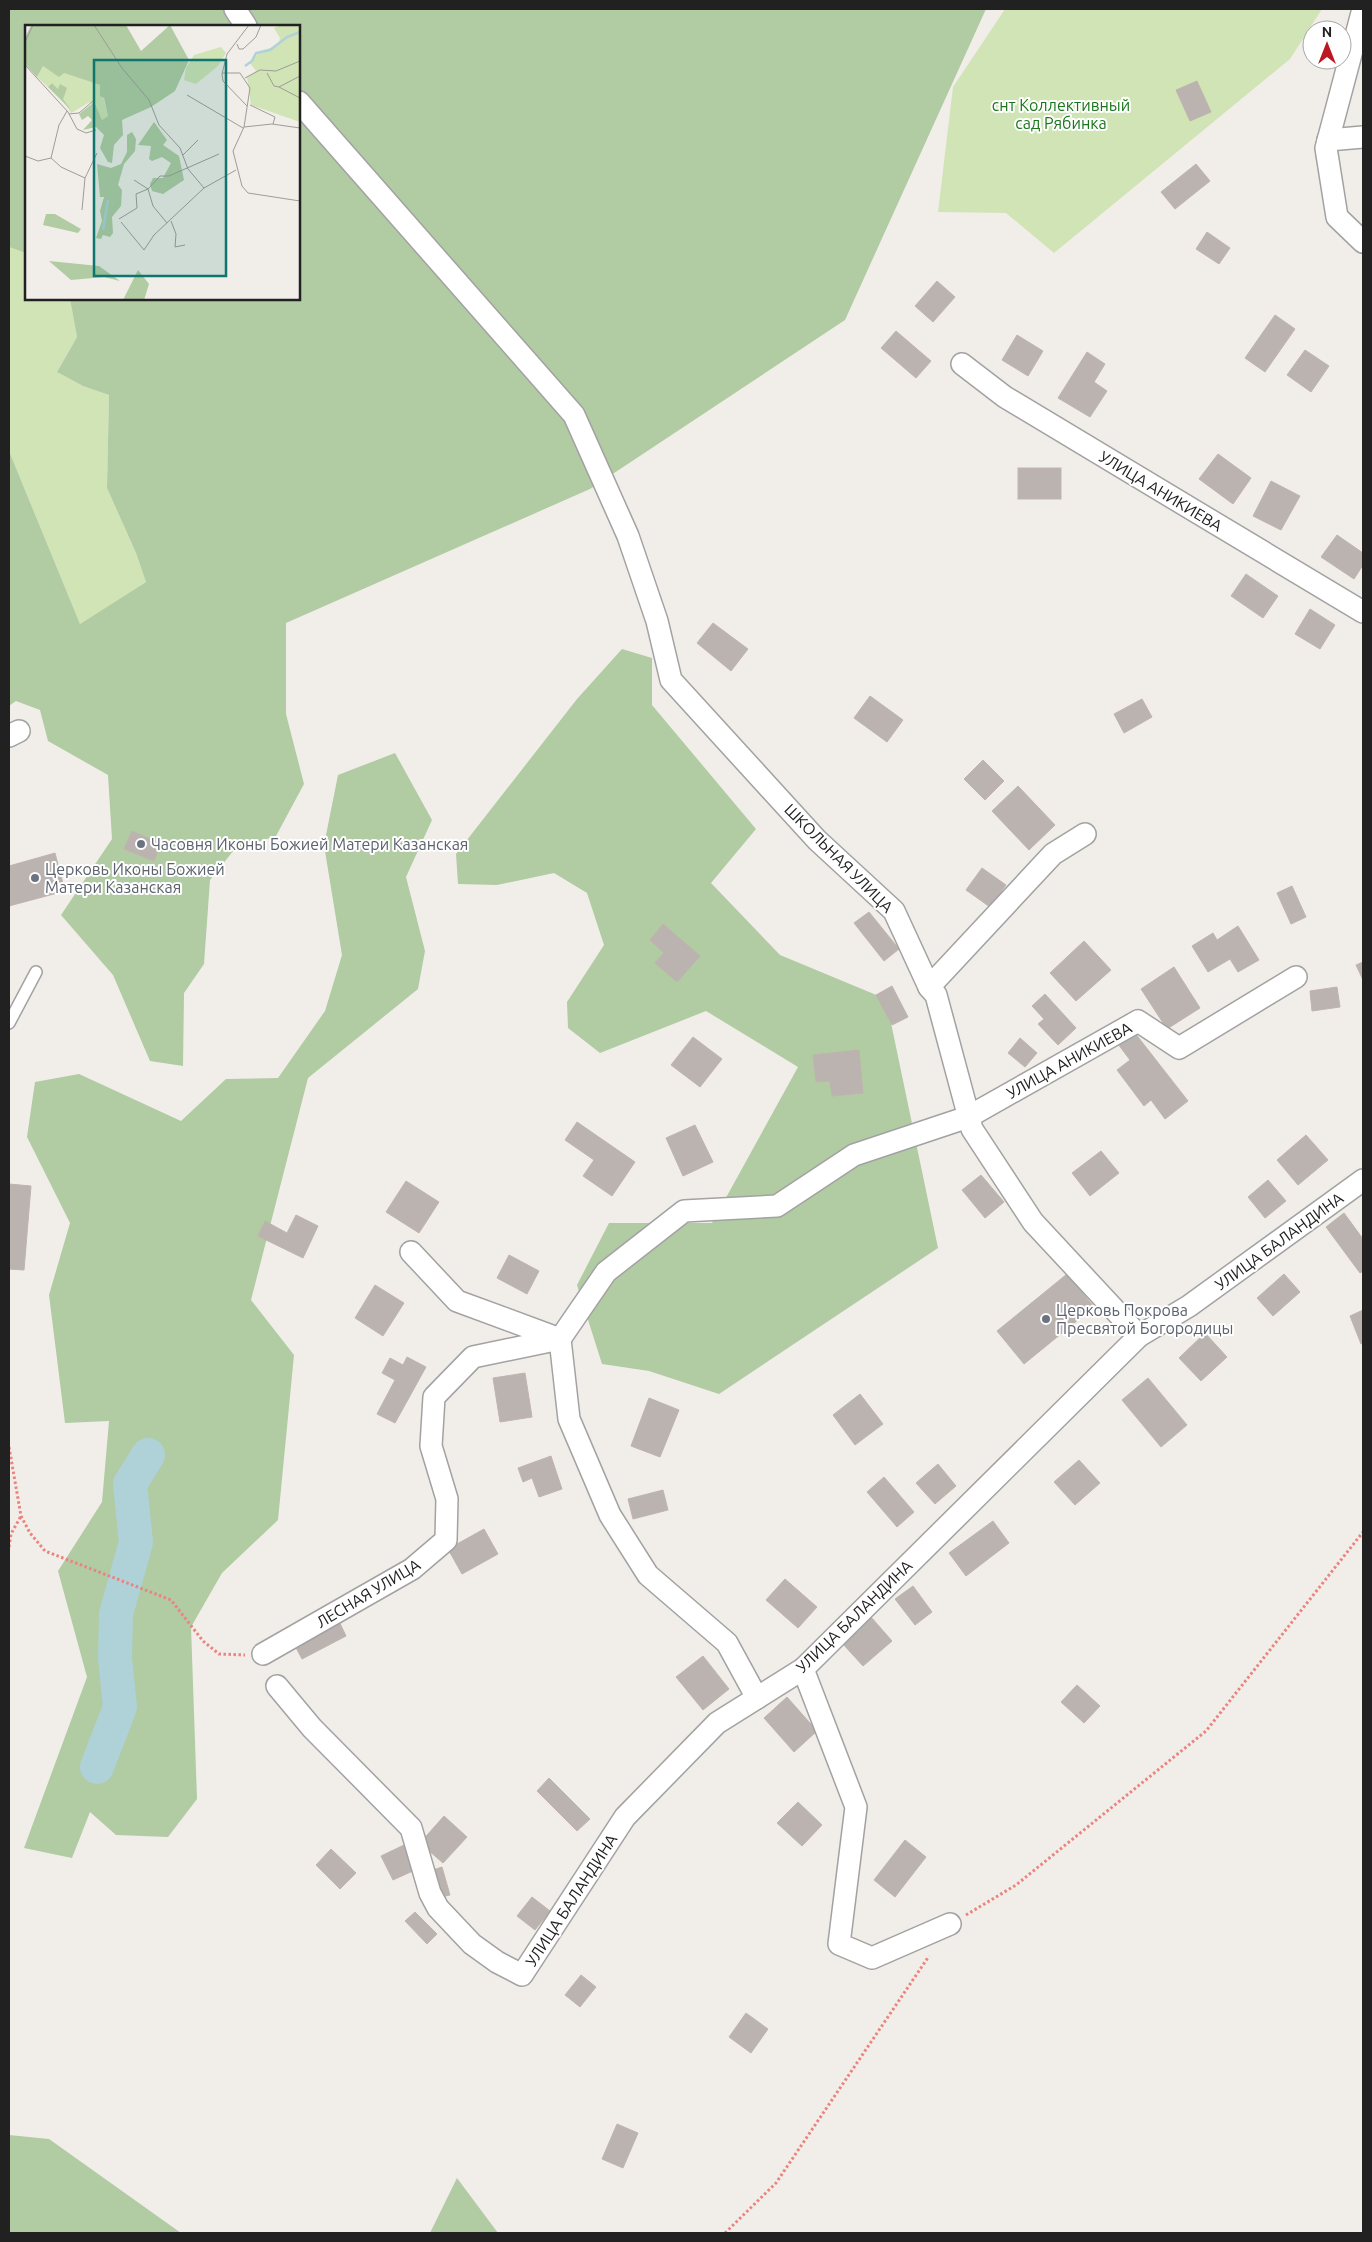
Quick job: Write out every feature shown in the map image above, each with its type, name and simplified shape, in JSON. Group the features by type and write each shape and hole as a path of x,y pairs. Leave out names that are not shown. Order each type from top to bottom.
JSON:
{"street":[{"path":"234,9 245,25"},
{"path":"1363,9 1326,148 1337,217 1363,242"},
{"name":"ШКОЛЬНАЯ УЛИЦА","path":"300,103 574,416 628,536 657,621 671,680 817,840 894,911 929,987 936,995 972,1129 1033,1222 1139,1336"},
{"path":"1328,140 1363,136"},
{"name":"УЛИЦА АНИКИЕВА","path":"962,364 1005,397 1363,612"},
{"path":"929,987 1053,854 1085,834"},
{"name":"УЛИЦА АНИКИЕВА","path":"968,1117 1138,1021 1179,1048 1296,977"},
{"path":"757,1698 726,1644 648,1575 610,1515 569,1419 560,1339 606,1272 684,1211 777,1206 854,1155 968,1117"},
{"name":"УЛИЦА БАЛАНДИНА","path":"277,1686 312,1728 411,1828 430,1893 438,1908 472,1944 497,1962 522,1975 625,1817 717,1723 803,1669 1139,1336 1189,1306 1363,1180"},
{"path":"411,1252 457,1301 560,1339"},
{"name":"ЛЕСНАЯ УЛИЦА","path":"263,1654 412,1569 446,1540 447,1499 431,1446 434,1397 473,1357 560,1339"},
{"path":"803,1669 856,1807 839,1944 872,1958 950,1924"}],"lane":[{"path":"9,1023 36,972"}],"path":[{"path":"9,1447 21,1516 30,1533 45,1551 115,1576 171,1600 203,1641 219,1654 235,1656 263,1654"},
{"path":"9,1547 12,1534 21,1516"},
{"path":"725,2233 776,2183 950,1924 1016,1885 1206,1731 1363,1532"}],"green space":[{"path":"9,9 986,9 845,320 590,489 286,623 286,714 304,784 276,836 234,850 210,880 204,964 184,993 183,1066 150,1061 113,975 61,915 112,839 108,775 48,741 40,710 16,701 9,706 9,451 80,624 146,582 136,553 107,488 109,395 83,386 57,372 77,337 70,300 300,300 300,25 25,25 25,253 9,247"},
{"name":"снт Коллективный сад Рябинка","path":"1005,9 1322,9 1315,20 1302,20 1302,40 1290,59 1054,253 1006,213 938,212 953,87"},
{"path":"9,247 25,253 25,300 70,300 77,337 57,372 83,386 109,395 107,488 136,553 146,582 80,624 9,451"},
{"path":"622,649 652,658 652,705 756,829 711,883 780,955 886,999 938,1248 719,1394 649,1371 602,1364 577,1285 609,1223 712,1223 798,1067 706,1011 600,1053 568,1028 567,1002 604,945 587,893 554,873 497,885 458,884 456,854 577,699"},
{"path":"395,753 432,820 406,877 425,951 418,989 308,1078 251,1300 294,1355 278,1520 222,1573 191,1627 197,1799 168,1837 116,1835 90,1812 72,1858 24,1848 87,1677 58,1571 102,1502 109,1421 65,1423 49,1295 70,1223 27,1137 35,1082 79,1074 181,1121 226,1079 278,1078 325,1011 342,955 324,845 338,775"},
{"path":"9,2135 49,2139 181,2233 9,2233"},
{"path":"457,2178 498,2233 430,2233"}],"building":[{"path":"1197,81 1211,112 1190,121 1176,90"},
{"path":"1196,164 1210,181 1175,209 1161,192"},
{"path":"1207,232 1230,248 1219,264 1196,249"},
{"path":"937,281 955,297 933,322 915,306"},
{"path":"1275,315 1295,329 1265,372 1245,358"},
{"path":"896,331 931,361 916,378 881,348"},
{"path":"1017,335 1043,351 1028,376 1002,360"},
{"path":"1305,350 1329,366 1311,392 1287,375"},
{"path":"1087,352 1105,364 1094,382 1107,391 1090,417 1058,398"},
{"path":"1218,454 1251,478 1233,504 1199,479"},
{"path":"1018,468 1061,468 1061,499 1018,499"},
{"path":"1271,481 1300,496 1281,530 1253,516"},
{"path":"1337,535 1363,553 1363,565 1354,579 1321,557"},
{"path":"1246,574 1278,596 1263,618 1231,596"},
{"path":"1310,609 1335,625 1320,649 1295,634"},
{"path":"713,623 748,649 731,671 697,643"},
{"path":"870,696 903,720 887,742 854,718"},
{"path":"1142,699 1152,717 1124,733 1114,714"},
{"path":"983,760 1004,781 985,800 964,779"},
{"path":"1018,786 1055,825 1029,850 992,811"},
{"name":"Часовня Иконы Божией Матери Казанская","path":"132,831 157,842 155,847 159,848 154,861 124,849"},
{"name":"Церковь Иконы Божией Матери Казанская","path":"55,853 65,891 9,906 9,866"},
{"path":"982,868 1006,885 990,907 966,890"},
{"path":"1292,886 1306,917 1291,924 1277,893"},
{"path":"869,912 899,949 884,961 854,923"},
{"path":"663,924 700,956 677,982 655,963 664,953 650,940"},
{"path":"1238,926 1259,960 1238,972 1230,959 1208,972 1192,946 1213,933 1217,940"},
{"path":"1084,941 1111,970 1076,1001 1050,973"},
{"path":"1363,962 1363,980 1356,965"},
{"path":"1174,967 1200,1008 1167,1029 1141,989"},
{"path":"892,986 908,1017 892,1025 876,995"},
{"path":"1337,987 1340,1007 1312,1011 1310,991"},
{"path":"1045,994 1076,1028 1058,1045 1038,1024 1044,1019 1032,1006"},
{"path":"1131,1028 1188,1101 1165,1119 1151,1100 1144,1106 1117,1070 1130,1060 1115,1040"},
{"path":"693,1037 722,1059 700,1087 671,1065"},
{"path":"1020,1038 1037,1053 1025,1067 1008,1053"},
{"path":"859,1050 863,1093 832,1096 830,1081 816,1082 813,1055"},
{"path":"577,1122 635,1162 612,1196 583,1176 594,1160 565,1140"},
{"path":"695,1125 713,1162 683,1176 666,1138"},
{"path":"1306,1135 1328,1160 1298,1185 1277,1160"},
{"path":"1101,1151 1119,1173 1090,1196 1072,1173"},
{"path":"981,1175 1004,1202 985,1218 962,1190"},
{"path":"1268,1180 1286,1201 1265,1218 1248,1197"},
{"path":"406,1181 439,1202 419,1233 386,1212"},
{"path":"9,1184 31,1186 24,1270 9,1269"},
{"path":"1344,1213 1363,1239 1363,1271 1360,1273 1326,1227"},
{"path":"296,1215 318,1226 303,1258 258,1236 265,1221 287,1233"},
{"path":"509,1255 539,1271 527,1294 497,1278"},
{"name":"Церковь Покрова Пресвятой Богородицы","path":"1067,1274 1094,1307 1024,1364 997,1331"},
{"path":"1284,1274 1300,1292 1273,1316 1257,1298"},
{"path":"375,1285 404,1303 383,1336 355,1318"},
{"path":"1363,1310 1363,1343 1361,1344 1350,1316"},
{"path":"1205,1333 1227,1357 1201,1381 1179,1358"},
{"path":"407,1357 426,1367 395,1423 377,1414 395,1380 382,1373 390,1358 403,1365"},
{"path":"525,1373 532,1417 500,1422 493,1378"},
{"path":"1148,1378 1187,1425 1161,1447 1122,1400"},
{"path":"860,1394 883,1424 855,1445 833,1415"},
{"path":"649,1398 679,1410 660,1457 631,1446"},
{"path":"551,1456 562,1489 539,1497 532,1478 523,1482 518,1468"},
{"path":"1079,1460 1100,1483 1075,1505 1054,1482"},
{"path":"938,1464 956,1486 935,1504 916,1483"},
{"path":"884,1477 914,1512 897,1527 867,1492"},
{"path":"663,1490 668,1510 633,1519 628,1499"},
{"path":"993,1521 1009,1543 966,1576 949,1553"},
{"path":"484,1529 498,1554 462,1574 448,1549"},
{"path":"785,1579 817,1607 798,1628 766,1600"},
{"path":"913,1586 932,1612 915,1625 895,1599"},
{"path":"337,1617 346,1636 302,1659 292,1640"},
{"path":"871,1617 892,1641 863,1666 842,1643"},
{"path":"703,1656 729,1689 703,1710 676,1677"},
{"path":"1077,1685 1100,1706 1084,1723 1061,1702"},
{"path":"787,1697 817,1731 794,1752 764,1718"},
{"path":"549,1778 590,1819 577,1831 537,1791"},
{"path":"798,1802 822,1825 802,1846 777,1823"},
{"path":"444,1816 467,1837 443,1863 420,1843"},
{"path":"905,1840 926,1857 895,1897 874,1880"},
{"path":"404,1845 415,1870 393,1880 381,1856"},
{"path":"331,1849 356,1873 340,1889 316,1865"},
{"path":"442,1867 450,1895 437,1898 430,1871"},
{"path":"532,1897 550,1911 535,1930 517,1916"},
{"path":"415,1912 437,1934 427,1944 405,1921"},
{"path":"581,1975 596,1987 580,2007 565,1995"},
{"path":"746,2013 768,2029 751,2053 729,2037"},
{"path":"617,2124 638,2133 623,2168 602,2159"}],"waterway":[{"path":"97,1767 120,1707 115,1658 116,1614 136,1542 130,1484 148,1455"}],"place":[{"name":"Часовня Иконы Божией Матери Казанская","path":"141,844"},
{"name":"Церковь Иконы Божией Матери Казанская","path":"35,878"},
{"name":"Церковь Покрова Пресвятой Богородицы","path":"1046,1319"}]}
